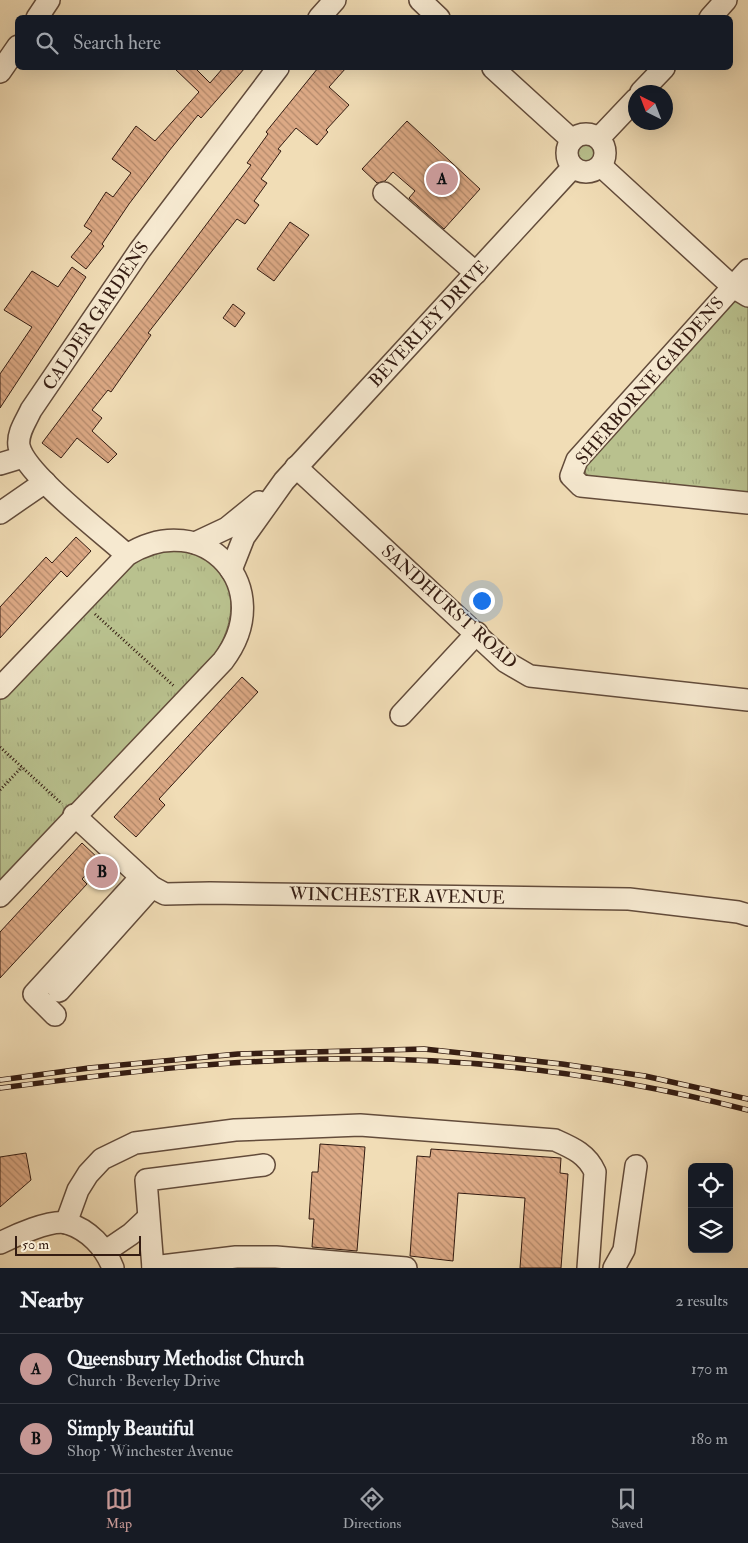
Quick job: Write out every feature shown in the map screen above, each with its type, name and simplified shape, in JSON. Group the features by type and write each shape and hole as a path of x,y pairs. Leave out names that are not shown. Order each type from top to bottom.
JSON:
{"street":[{"path":"39,15 49,0"},
{"path":"322,15 335,0"},
{"path":"713,15 726,0"},
{"path":"0,72 15,50"},
{"name":"CALDER GARDENS","path":"23,457 19,435 31,410 140,250 276,70"},
{"path":"495,70 572,140"},
{"path":"648,85 662,70"},
{"path":"599,138 628,107"},
{"path":"586,134 599,138 606,152 601,166 587,172 573,167 567,154 572,140 586,134"},
{"path":"601,166 740,292 748,270"},
{"name":"BEVERLEY DRIVE","path":"195,543 227,528 290,474 573,167"},
{"path":"384,193 476,274"},
{"name":"SHERBORNE GARDENS","path":"740,292 577,460 571,476 581,486 748,503"},
{"path":"0,464 23,457 45,482 127,554"},
{"name":"BEVERLEY DRIVE","path":"231,570 244,537 290,474"},
{"name":"SANDHURST ROAD","path":"290,474 477,633 506,662 530,676 748,700"},
{"path":"0,513 45,482"},
{"path":"0,688 127,554 141,546 156,540 173,539 195,543 217,555 231,570 240,588 244,607 242,627 234,646 0,896"},
{"path":"401,715 477,633"},
{"name":"WINCHESTER AVENUE","path":"74,816 146,882 165,894 629,899 738,912 748,915"},
{"path":"59,991 146,882"},
{"path":"55,1014 34,994 146,882"},
{"path":"66,1223 78,1190 88,1174 102,1159 135,1143 235,1130 360,1125 536,1138 555,1140 580,1151 595,1172 588,1268"},
{"path":"264,1165 146,1180 153,1268 236,1257 276,1262 406,1268"},
{"path":"614,1268 624,1250 636,1166"},
{"path":"0,1243 27,1230 66,1223 97,1241 109,1259 148,1218"}],"path":[{"path":"82,602 187,698"},
{"path":"0,747 74,816"},
{"path":"0,790 22,767"}],"green space":[{"path":"585,140 593,143 596,151 593,159 585,162 577,159 574,151 577,143"},
{"path":"737,301 748,306 748,497 595,480 586,474 583,463 725,305"},
{"path":"162,547 200,555 213,564 222,574 228,586 230,599 228,626 223,639 216,652 0,892 0,700 128,562"}],"building":[{"path":"176,70 197,70 210,83 221,70 243,70 201,118 198,115 169,151 129,204 102,244 104,246 86,269 71,257 92,231 84,226 106,192 113,197 131,173 112,159 136,126 155,141 199,92"},
{"path":"316,70 344,70 329,87 349,105 326,130 328,132 317,145 296,128 278,149 281,151 261,179 267,183 254,201 259,205 245,224 237,219 148,333 151,335 111,392 108,390 92,410 102,418 92,431 117,454 108,463 77,438 61,458 42,443 251,165 247,163 268,134 266,132"},
{"path":"407,121 480,189 444,229 409,198 415,191 393,172 385,181 377,183 362,169"},
{"path":"290,222 309,235 274,281 257,269"},
{"path":"72,267 86,277 0,408 0,374 32,327 4,310 32,271 58,287"},
{"path":"233,304 245,313 235,327 223,318"},
{"path":"76,537 91,551 67,577 61,571 0,638 0,607 46,557 52,563"},
{"path":"242,677 258,692 159,799 165,805 136,837 114,817"},
{"path":"82,843 100,860 82,879 87,884 0,978 0,932"},
{"path":"320,1144 365,1147 357,1251 312,1247 314,1219 309,1219 312,1172 318,1172"},
{"path":"431,1149 561,1158 560,1173 568,1174 561,1268 520,1268 525,1198 458,1193 453,1261 410,1256 417,1156 430,1157"},
{"path":"26,1153 31,1180 0,1207 0,1157"}],"railway":[{"path":"0,1080 89,1068 238,1054 424,1049 562,1064 645,1076 748,1099"},
{"path":"0,1088 207,1065 290,1060 385,1059 490,1065 594,1078 646,1087 748,1110"}],"place":[{"name":"Queensbury Methodist Church","path":"442,179"},
{"name":"Simply Beautiful","path":"102,872"}]}
